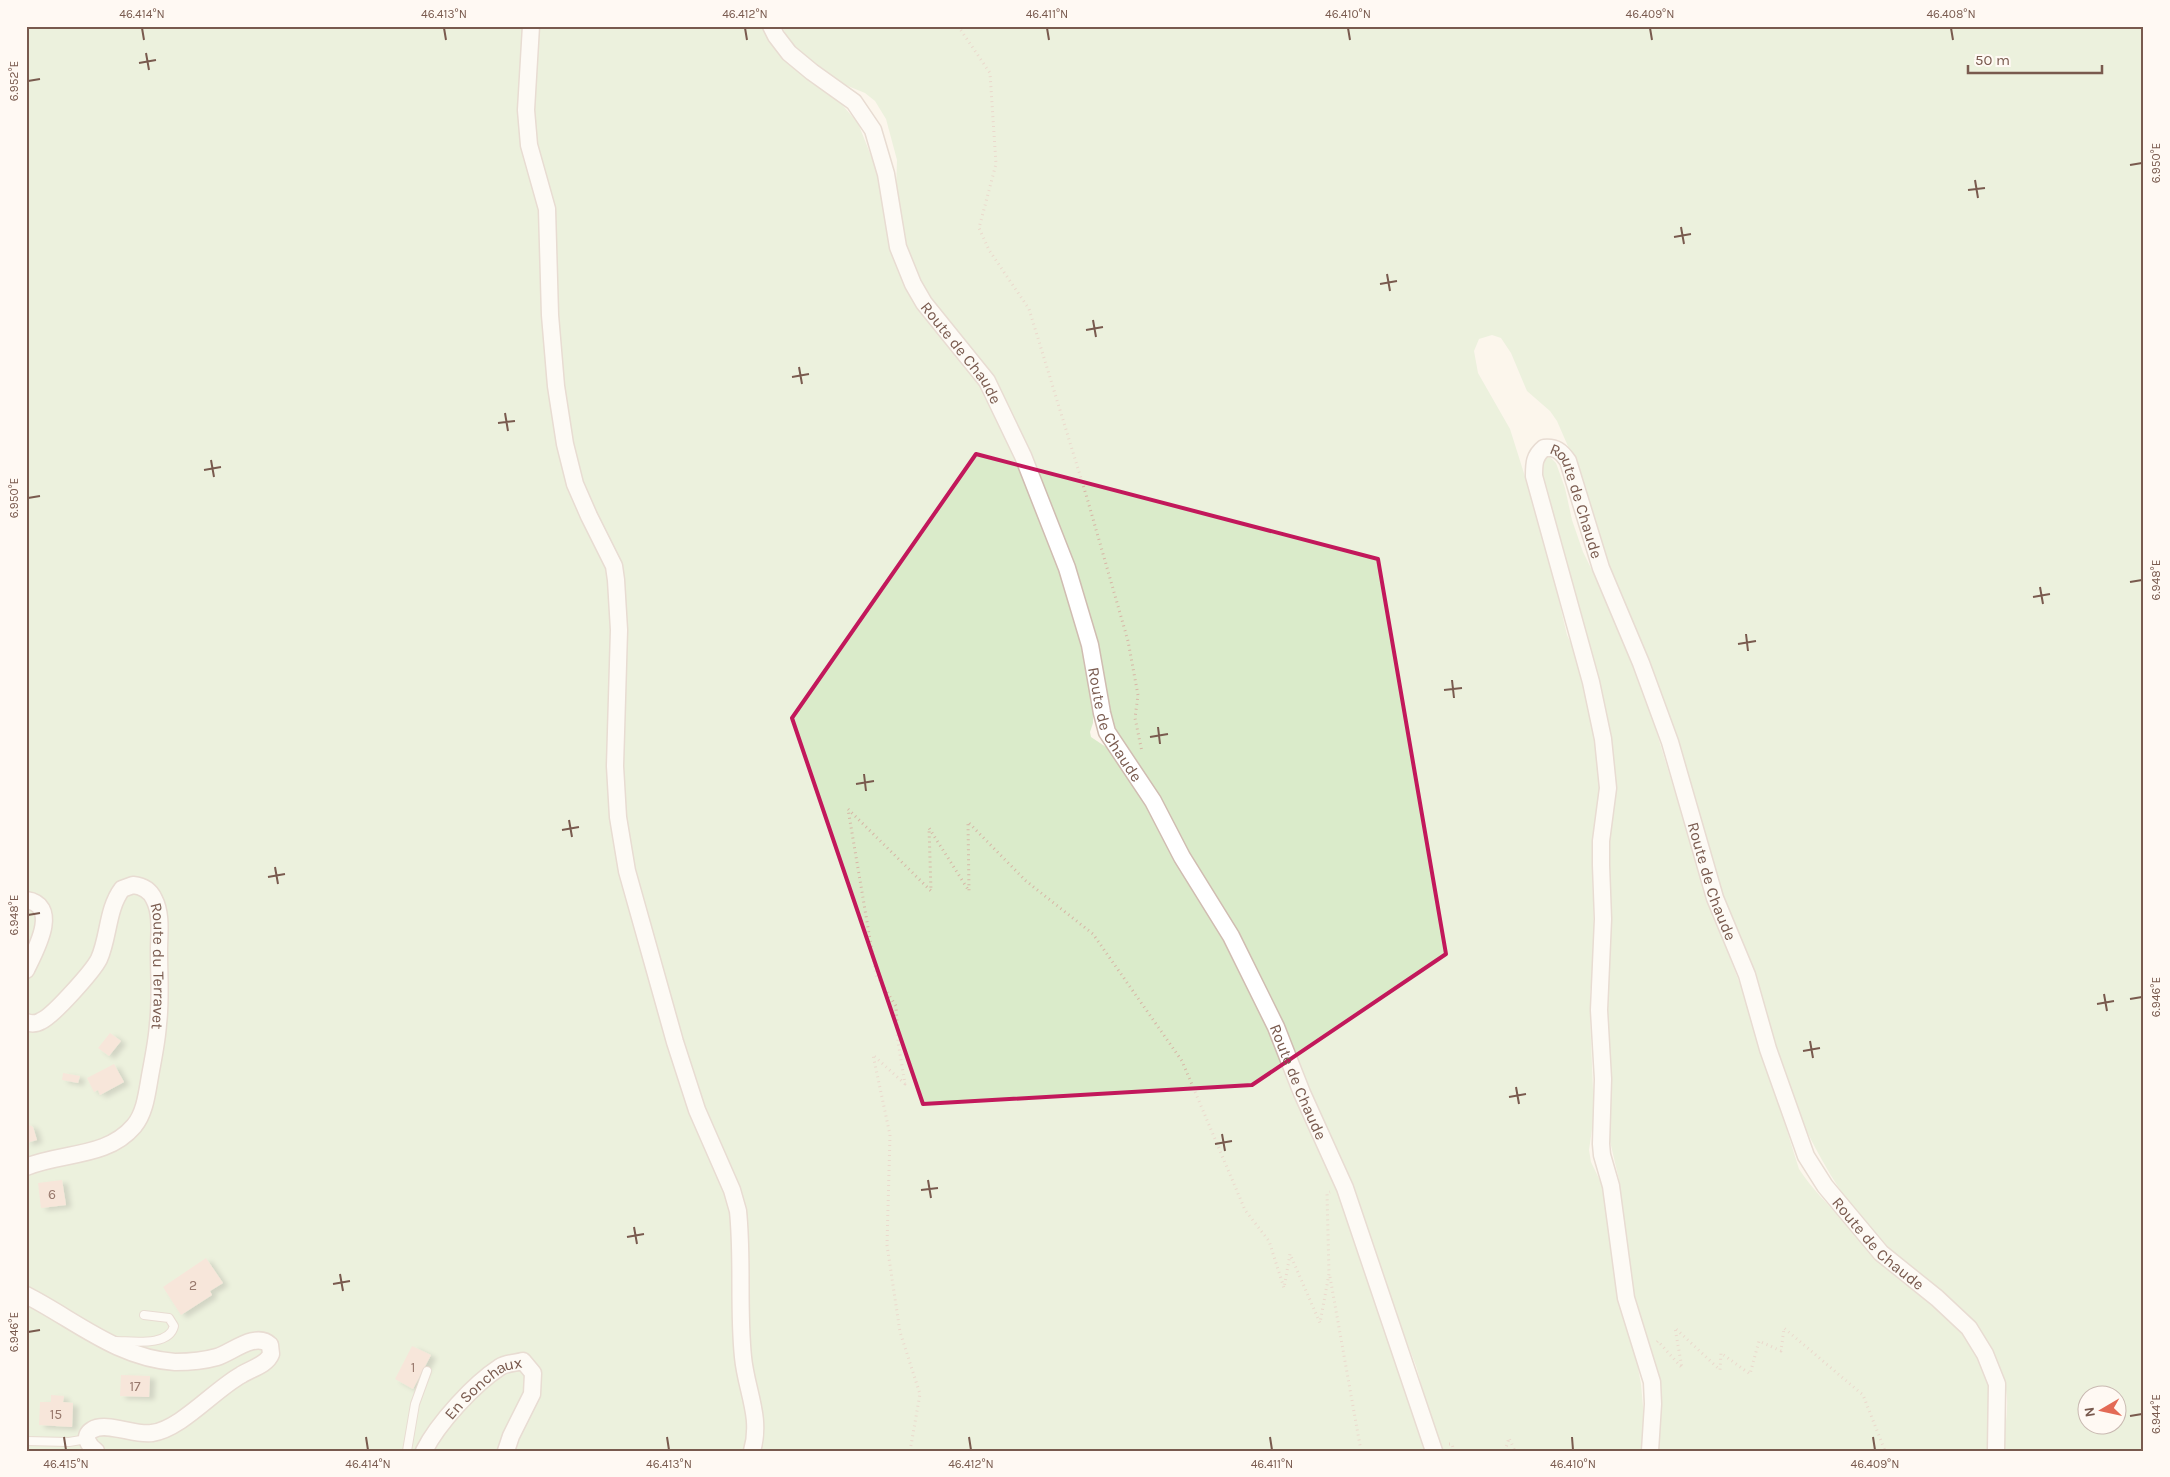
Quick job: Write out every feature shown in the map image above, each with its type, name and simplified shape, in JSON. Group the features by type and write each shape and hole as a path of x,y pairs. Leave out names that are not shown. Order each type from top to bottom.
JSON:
{"street":[{"path":"531,26 526,117 529,144 547,209 550,315 556,386 565,444 575,484 614,566 616,580 620,630 615,766 618,817 627,871 676,1042 697,1110 732,1190 738,1211 743,1358 757,1435 752,1451"},
{"name":"Route de Chaude","path":"772,26 776,36 789,53 854,102 873,130 886,174 898,247 913,284 924,303 987,381 1023,456 1067,568 1090,644 1107,732 1153,801 1182,857 1202,887 1244,959 1276,1027 1302,1094 1345,1188 1434,1451"},
{"name":"Route de Chaude","path":"1650,1451 1653,1404 1652,1382 1626,1298 1611,1186 1602,1155 1601,1144 1603,1079 1599,1010 1603,918 1600,865 1608,788 1603,739 1591,682 1534,476 1534,464 1537,454 1544,448 1552,447 1562,451 1568,461 1601,568 1642,662 1670,742 1716,898 1747,976 1768,1049 1806,1156 1825,1186 1881,1254 1937,1298 1969,1328 1986,1354 1997,1384 1996,1451"},
{"name":"Route du Terravet","path":"26,1022 35,1023 48,1018 95,966 102,950 114,904 122,889 133,885 149,892 154,898 159,920 160,1007 146,1096 138,1120 129,1132 108,1146 98,1150 41,1161 26,1168"},
{"path":"26,900 31,900 41,910 44,924 42,934 26,970"},
{"path":"26,1294 103,1340 134,1354 168,1361 186,1362 209,1359 260,1340 268,1342 272,1349 272,1354 266,1361 232,1380 171,1426 153,1433 144,1434 98,1427 89,1432 91,1445"},
{"name":"En Sonchaux","path":"424,1451 439,1426 478,1386 502,1366 523,1361 533,1373 532,1394 510,1436 506,1451"}],"lane":[{"path":"103,1340 154,1340 164,1338 173,1330 174,1326 169,1318 144,1315"},
{"path":"407,1451 415,1404 427,1371"},
{"path":"26,1441 69,1442 91,1445"}],"path":[{"path":"958,26 990,73 996,164 979,228 989,250 1029,309 1128,641 1138,695 1135,718 1143,754"},
{"path":"910,1451 920,1394 900,1332 888,1245 890,1135 873,1055 905,1084 898,1042 896,1006 876,975 848,809 931,891 928,828 969,891 968,822 1026,881 1093,934 1182,1062 1245,1210 1269,1241 1284,1288 1290,1254 1320,1324 1329,1274"},
{"path":"1345,1188 1327,1193 1329,1274 1361,1451"},
{"path":"1658,1348 1658,1341 1682,1368 1675,1328 1720,1370 1721,1354 1750,1374 1759,1341 1781,1351 1784,1328 1863,1395 1885,1451"},
{"path":"1505,1451 1509,1438 1515,1451"}],"highlighted area":[{"path":"976,454 1378,559 1446,954 1252,1085 923,1104 792,718"}],"green space":[{"path":"26,26 761,26 772,41 838,100 858,123 875,166 881,188 888,231 983,390 1016,458 1066,586 1088,666 1093,706 1091,737 1109,749 1122,765 1208,907 1256,999 1342,1200 1427,1451 26,1451"},
{"path":"782,26 2144,26 2144,1451 2002,1451 2007,1398 2002,1374 1991,1351 1975,1329 1955,1309 1875,1236 1851,1206 1830,1173 1793,1103 1606,566 1577,467 1557,421 1550,411 1527,391 1511,353 1501,338 1492,335 1479,339 1474,351 1478,373 1510,429 1544,537 1567,635 1579,661 1594,716 1600,779 1592,866 1595,967 1590,992 1590,1015 1594,1115 1589,1150 1591,1162 1605,1191 1641,1384 1644,1418 1642,1451 1440,1451 1416,1366 1388,1293 1343,1163 1328,1129 1305,1082 1260,977 1230,919 1119,737 1110,714 1036,478 930,302 902,237 896,190 897,160 886,119 875,101 865,93 843,84 798,52 788,39"},
{"path":"1550,457 1556,463 1565,488 1572,520 1583,552 1602,590 1644,691 1709,904 1745,997 1799,1169 1866,1249 1896,1277 1955,1326 1978,1357 1986,1375 1990,1393 1989,1451 1654,1451 1629,1283 1620,1184 1609,1137 1611,1082 1609,1050 1604,1019 1607,857 1613,773 1605,705 1537,475 1542,458"}],"building":[{"path":"110,1033 121,1041 109,1056 98,1048"},
{"path":"114,1064 124,1082 100,1095 98,1090 94,1092 87,1078"},
{"path":"63,1073 80,1076 78,1083 62,1080"},
{"path":"26,1123 33,1127 37,1140 26,1143"},
{"path":"62,1180 66,1205 41,1208 38,1183"},
{"path":"206,1258 223,1283 210,1291 212,1295 181,1315 163,1287"},
{"path":"412,1346 431,1355 413,1389 395,1379"},
{"path":"121,1375 150,1376 149,1397 120,1396"},
{"path":"51,1395 64,1396 63,1402 73,1403 72,1427 39,1425 40,1402 51,1402"}]}
